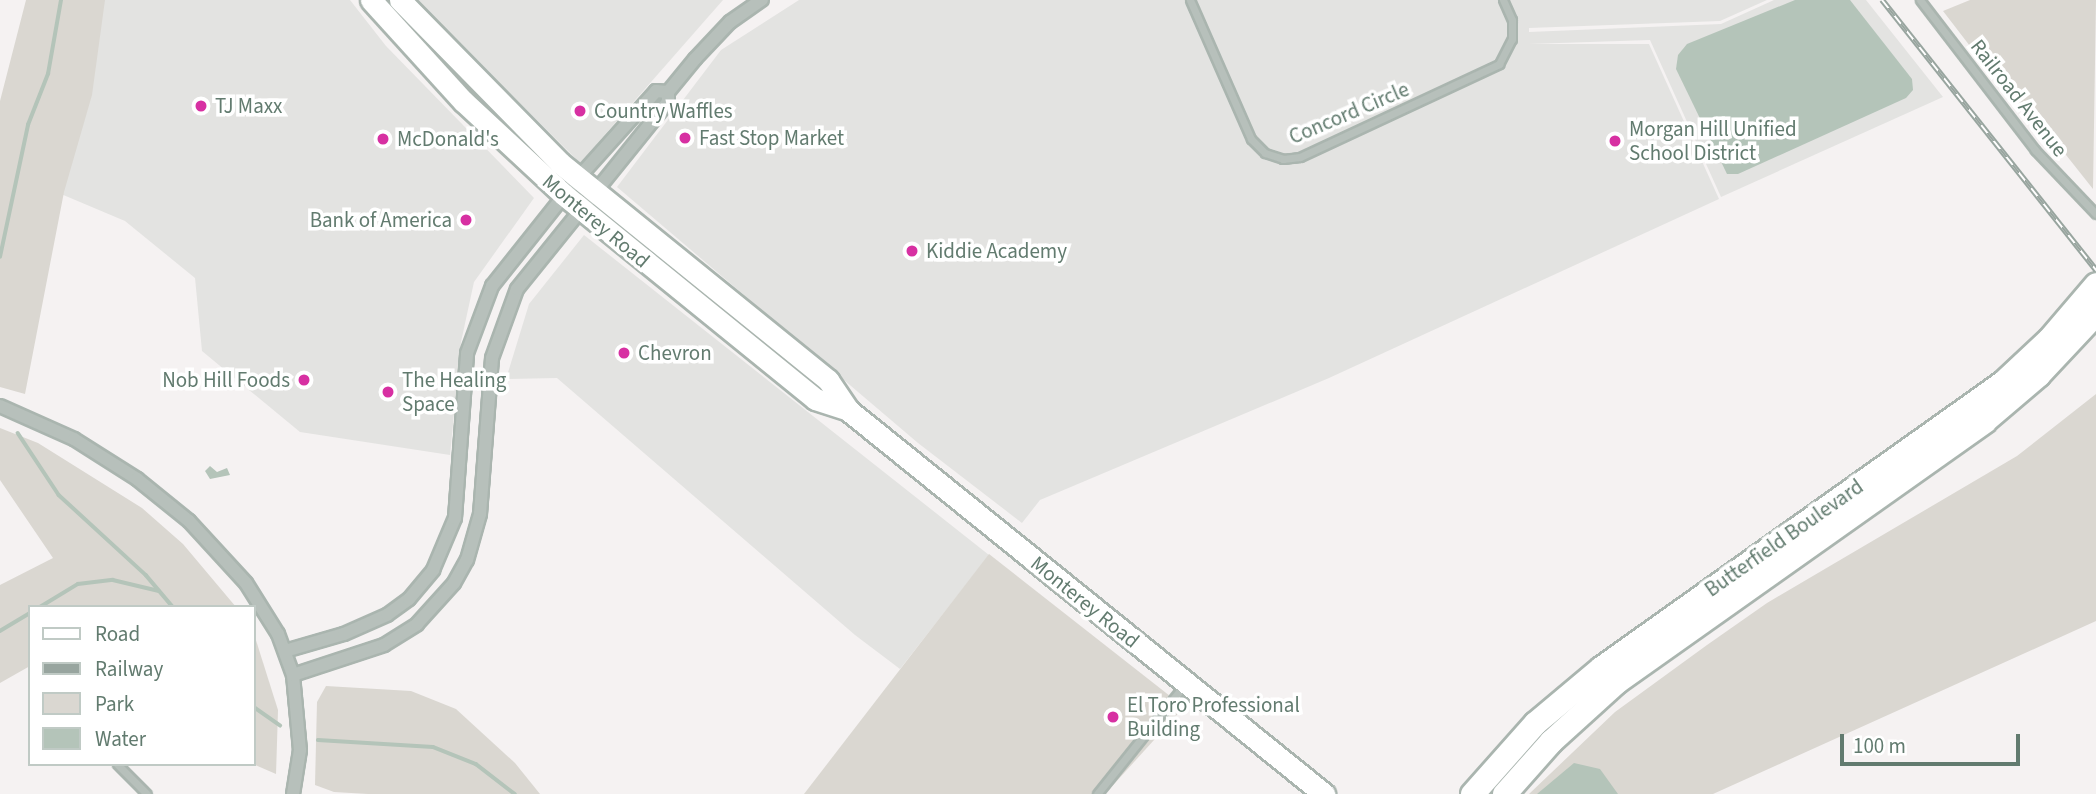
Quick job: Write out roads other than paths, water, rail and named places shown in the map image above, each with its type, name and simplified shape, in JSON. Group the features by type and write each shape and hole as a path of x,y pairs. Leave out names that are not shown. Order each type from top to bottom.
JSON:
{"main road":[{"name":"Monterey Road","path":"371,0 463,101 579,209 815,399 848,410"},
{"name":"Monterey Road","path":"400,0 508,115 585,184 828,380 848,410 1324,794"},
{"name":"Butterfield Boulevard","path":"1504,794 1551,741 1616,682 1984,421 2084,318 2096,284"},
{"name":"Butterfield Boulevard","path":"1472,794 1535,723 1602,667 1974,405 2084,318"}],"street":[{"path":"285,651 344,634 387,615 409,599 433,570 456,518 465,374 472,333 504,267 563,194 585,184 668,102 668,92 715,35 762,0"},
{"name":"Concord Circle","path":"1190,0 1251,139 1265,153 1283,159 1300,157 1499,64 1512,39 1512,20 1503,0"},
{"name":"Railroad Avenue","path":"1920,0 2035,150 2096,214"},
{"path":"293,675 384,645 417,624 454,583 467,560 480,514 489,377 501,324 517,289 579,209 585,184 656,91 668,92"},
{"path":"0,406 75,439 168,502 246,583 285,651 293,675 300,750 293,794"},
{"path":"1097,794 1185,683"},
{"path":"119,766 147,794"}],"water":[{"path":"1795,0 1850,0 1912,79 1913,90 1906,98 1738,174 1727,174 1676,69 1678,55 1687,44"},
{"path":"210,466 217,472 227,468 230,475 210,479 205,471"},
{"path":"1574,763 1600,769 1618,794 1537,794"}],"waterway":[{"path":"0,257 28,125 48,74 61,0"},
{"path":"18,433 59,495 146,575 171,605"},
{"path":"43,605 78,584 113,580 159,591"},
{"path":"0,631 28,614"},
{"path":"256,708 280,725"},
{"path":"318,740 433,747 476,764 515,794"}],"railway":[{"path":"1882,0 2096,270"}],"place":[{"name":"TJ Maxx","path":"201,106"},
{"name":"Country Waffles","path":"580,111"},
{"name":"Fast Stop Market","path":"685,138"},
{"name":"McDonald's","path":"383,139"},
{"name":"Morgan Hill Unified School District","path":"1615,141"},
{"name":"Bank of America","path":"466,220"},
{"name":"Kiddie Academy","path":"912,251"},
{"name":"Chevron","path":"624,353"},
{"name":"Nob Hill Foods","path":"304,380"},
{"name":"The Healing Space","path":"388,392"},
{"name":"El Toro Professional Building","path":"1113,717"}]}
